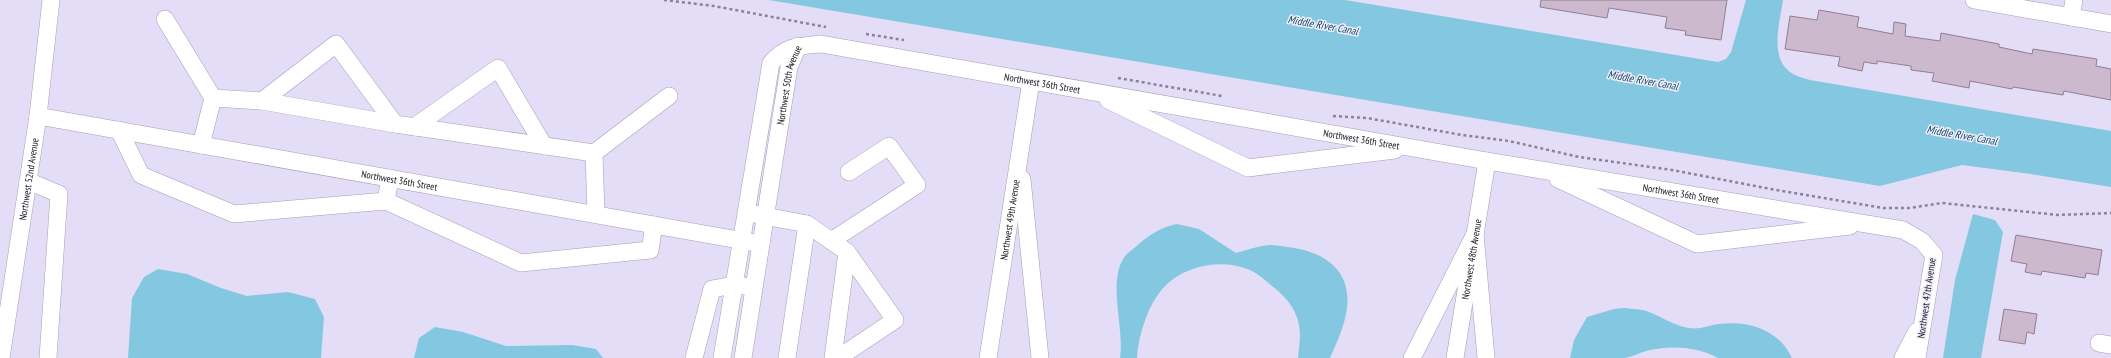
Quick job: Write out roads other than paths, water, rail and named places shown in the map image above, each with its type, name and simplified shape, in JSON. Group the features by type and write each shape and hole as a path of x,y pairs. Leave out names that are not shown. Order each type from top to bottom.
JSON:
{"street":[{"name":"Northwest 52nd Avenue","path":"0,358 38,116 51,0"},
{"path":"1974,0 2111,24"},
{"path":"2071,17 2074,0"},
{"path":"165,19 213,98 201,145"},
{"path":"262,101 336,44 395,124"},
{"name":"Northwest 36th Street","path":"798,46 821,44 1487,161 1870,224 1903,230 1922,241"},
{"name":"Northwest 50th Avenue","path":"722,358 771,63 780,52 798,46"},
{"name":"Northwest 50th Avenue","path":"743,358 789,67 798,46"},
{"path":"414,127 498,68 544,146"},
{"name":"Northwest 49th Avenue","path":"988,358 1031,81"},
{"path":"1090,91 1248,168 1412,148"},
{"path":"213,98 262,101 414,127 594,153 669,96"},
{"name":"Northwest 36th Street","path":"38,116 761,244"},
{"path":"119,130 141,175 234,214 386,201 521,263 650,250 654,225"},
{"path":"831,241 917,185 889,146 849,172"},
{"path":"594,153 596,214"},
{"path":"1020,153 1040,358"},
{"name":"Northwest 48th Avenue","path":"1455,358 1487,161"},
{"path":"1540,170 1697,244 1870,224"},
{"path":"386,201 390,178"},
{"path":"28,181 58,194 48,358"},
{"path":"746,213 766,215 807,224 847,252 895,320 838,358"},
{"path":"787,358 807,224"},
{"path":"1412,358 1475,234"},
{"path":"1475,234 1486,358"},
{"name":"Northwest 47th Avenue","path":"1917,358 1934,255 1922,241"},
{"path":"833,358 847,252"},
{"path":"694,358 712,289 734,284 754,288"},
{"path":"1903,358 1924,316"}],"water":[{"name":"Middle River Canal","path":"769,0 1345,0 1718,62 1726,59 1731,52 1746,0 1783,0 1778,29 1778,50 1780,60 1785,68 1793,74 1810,80 2111,131 2111,187 1962,165 1880,186"},
{"path":"1973,214 1995,220 2003,232 1981,358 1943,358 1955,280"},
{"path":"1177,224 1199,229 1236,253 1269,245 1278,246 1307,251 1326,260 1334,266 1345,283 1347,310 1343,327 1330,358 1298,358 1300,337 1298,319 1293,308 1285,298 1264,279 1250,270 1228,264 1217,264 1183,273 1165,286 1154,301 1145,319 1137,358 1120,358 1121,346 1117,305 1117,277 1120,265 1126,255 1149,236 1157,231"},
{"path":"158,269 187,274 221,288 247,296 288,292 315,299 324,317 321,358 128,358 132,298 144,277"},
{"path":"1625,308 1646,311 1689,328 1730,323 1752,326 1762,329 1779,340 1792,358 1718,358 1701,351 1673,347 1646,351 1625,358 1570,358 1574,340 1587,317 1614,309"},
{"path":"435,327 463,332 506,346 572,345 596,349 603,358 414,358 419,338"}]}
